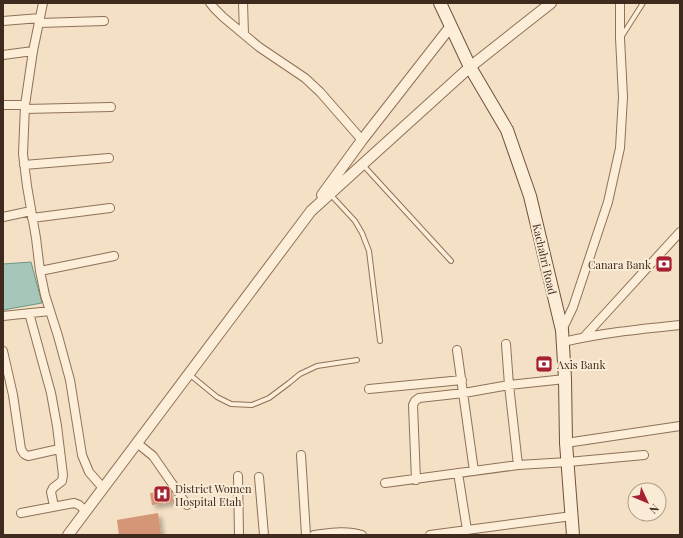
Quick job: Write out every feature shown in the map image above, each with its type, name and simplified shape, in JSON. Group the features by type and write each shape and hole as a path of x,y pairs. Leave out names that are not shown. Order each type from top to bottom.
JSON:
{"main road":[{"name":"Kachahri Road","path":"440,3 470,68 507,130 530,196 562,336 565,379 566,443 573,535"}],"street":[{"path":"43,3 33,51 25,107 23,147 24,165 40,271 45,295 70,380 82,455 89,472 103,488"},
{"path":"210,3 259,47 305,78 320,92 362,140"},
{"path":"243,3 244,34"},
{"path":"310,212 470,68 551,3"},
{"path":"620,3 623,97 620,148 608,202 562,336 584,336 680,325"},
{"path":"3,21 104,21"},
{"path":"68,535 310,212 362,140 451,26"},
{"path":"3,55 33,51"},
{"path":"3,105 25,107 111,107"},
{"path":"24,165 108,158"},
{"path":"3,217 110,208"},
{"path":"584,336 679,236"},
{"path":"40,271 114,256"},
{"path":"3,316 50,311"},
{"path":"29,313 51,393 57,426 62,481 53,488 51,492 54,506"},
{"path":"506,344 518,465"},
{"path":"457,350 474,471"},
{"path":"3,351 13,394 21,449 24,454 28,456 59,449"},
{"path":"416,480 414,401 419,398 509,385 565,379"},
{"path":"370,389 462,380"},
{"path":"566,443 680,426"},
{"path":"137,443 153,456 187,505"},
{"path":"385,484 518,465 644,455"},
{"path":"301,456 306,535"},
{"path":"458,473 467,530"},
{"path":"238,476 239,535"},
{"path":"259,477 264,535"},
{"path":"20,513 74,503 86,511"},
{"path":"430,535 572,516"},
{"path":"314,535 350,532 362,535"}],"lane":[{"path":"620,38 643,3"},
{"path":"363,164 452,261"},
{"path":"330,194 355,221 362,233 369,251 380,342"},
{"path":"189,374 217,397 231,404 252,405 269,398 300,374 317,366 357,360"}],"shaded area":[{"path":"31,262 42,303 3,310 3,264"}],"building":[{"path":"172,491 173,502 152,505 150,493"},
{"path":"158,513 161,535 119,535 117,520"}],"place":[{"name":"Canara Bank","path":"664,264"},
{"name":"Axis Bank","path":"544,364"},
{"name":"District Women Hospital Etah","path":"162,494"}]}
